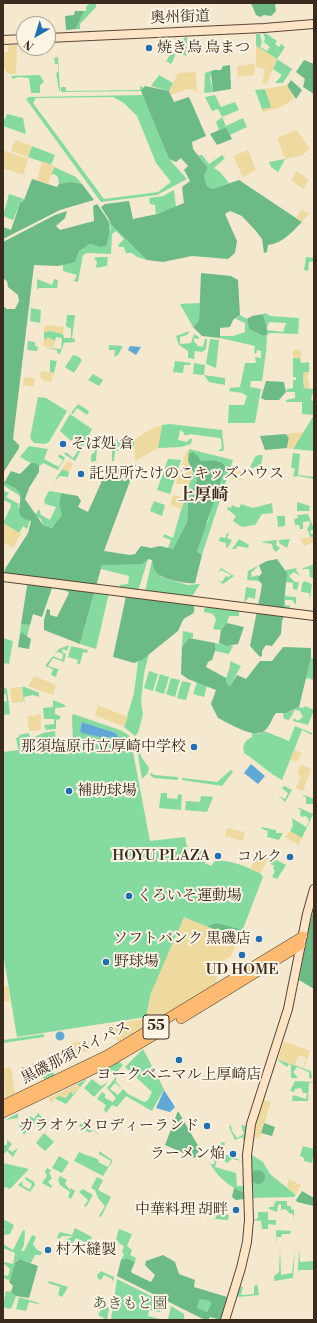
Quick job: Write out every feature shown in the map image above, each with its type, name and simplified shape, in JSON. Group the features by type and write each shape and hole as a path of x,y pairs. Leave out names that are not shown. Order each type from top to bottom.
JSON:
{"main road":[{"name":"黒磯那須バイパス","path":"3,1105 113,1052 302,941"},
{"name":"黒磯那須バイパス","path":"3,1113 117,1057 302,941"}],"street":[{"name":"奥州街道","path":"56,38 262,28 314,24"},
{"path":"3,40 16,39"},
{"path":"3,578 314,616"},
{"path":"225,1320 241,1268 247,1242 249,1220 247,1155 251,1124 288,1009 314,890"}],"green space":[{"path":"96,3 96,7 80,24 80,29 76,29 84,11 86,11 86,7 89,4"},
{"path":"251,3 277,3 275,5 276,11 271,16 264,15 260,17 256,15"},
{"path":"75,11 84,11 76,29 66,30 65,16 74,15"},
{"path":"263,33 277,41 275,44 279,47 281,44 285,47 277,59 256,46 256,34 260,34 262,42 260,47 267,51 270,47 264,42 265,38"},
{"path":"187,37 186,56 181,54 184,38"},
{"path":"177,45 171,64 166,61 171,54 174,54"},
{"path":"58,57 60,91 56,73 58,72 58,64 55,64 54,58"},
{"path":"277,59 292,69 283,83 275,83 282,75 273,69"},
{"path":"304,60 314,64 314,94 303,87 305,79 296,72"},
{"path":"230,65 231,89 213,92 211,72 214,70 221,70 223,66"},
{"path":"214,70 210,77 213,92 204,93 205,73"},
{"path":"40,75 44,82 40,85 40,93 31,93 29,78 18,77 13,79 11,76"},
{"path":"159,75 173,83 169,91 151,86"},
{"path":"291,80 302,90 296,99 287,86"},
{"path":"140,86 144,88 141,91 61,92 61,87 66,87 66,91 140,90"},
{"path":"145,86 169,91 174,102 189,97 206,136 192,142 193,149 208,168 204,176 207,186 212,189 239,180 302,222 283,240 268,245 267,252 264,253 262,239 255,230 242,216 230,211 225,214 237,241 235,253 228,259 192,256 163,262 147,260 113,226 101,207 105,204 129,201 133,219 157,214 184,203 182,187 190,181 184,170 188,166 181,158 176,162 169,159 141,91"},
{"path":"265,89 271,106 270,108 262,109 255,90"},
{"path":"143,95 169,159 187,179 157,195 101,202 26,99 29,97","holes":["113,97 124,103 137,116 156,163 171,182 158,192 104,199 33,103 36,98"]},
{"path":"215,95 221,107 235,102 239,110 222,117 218,109 212,111 205,97"},
{"path":"7,114 23,118 26,134 3,126 3,120"},
{"path":"222,117 226,126 243,118 247,127 230,135 226,127 219,130 216,122"},
{"path":"226,127 232,139 217,145 210,134"},
{"path":"32,146 55,155 51,165 28,157"},
{"path":"198,155 202,155 209,164 222,155 225,158 214,168 220,172 229,183 212,189 207,186 204,176 208,168"},
{"path":"285,159 278,172 271,167 269,162"},
{"path":"54,167 76,177 82,184 71,182 59,184 58,177 54,174 51,175"},
{"path":"32,179 57,187 59,184 71,182 82,184 94,200 60,210 3,239 3,227 11,230 20,203 24,200"},
{"path":"174,190 176,207 156,214 155,205 150,204 149,198 163,196"},
{"path":"9,194 24,199 20,203 13,220 3,216"},
{"path":"97,204 105,215 110,228 106,246 100,247 90,244 79,251 75,262 58,266 34,265 13,439 19,445 19,448 3,473 3,306 7,309 15,309 19,301 18,295 8,287 7,281 3,278 3,242 55,215 67,211 65,218 56,226 60,230 94,221 93,206"},
{"path":"110,220 147,260 137,257 132,253 126,253 124,247 118,247 124,239 116,231 112,234 111,254 87,253 83,255 78,282 74,281 77,275 63,271 63,264 75,262 79,251 90,244 100,247 111,228 108,221"},
{"path":"108,257 107,266 96,268 97,262 94,258"},
{"path":"306,257 314,258 314,261 309,262 308,271 304,270"},
{"path":"201,273 231,276 238,280 240,315 233,320 230,327 220,328 220,338 202,336 193,327 199,321"},
{"path":"37,279 52,285 54,279 58,280 57,288 39,288 37,290"},
{"path":"200,303 199,321 193,327 180,304"},
{"path":"31,308 41,310 40,323 30,321"},
{"path":"266,313 270,316 299,318 298,334 270,333 267,335 267,330 283,332 286,323 269,322 267,328 263,314"},
{"path":"263,314 267,328 267,335 263,336 249,329 247,319 252,316"},
{"path":"67,315 75,315 72,338 75,339 75,342 64,343 60,354 57,353 57,350 44,348 61,349 62,338 56,337 55,341 47,337 47,339 44,339 44,332 51,331 63,334 64,338 71,338 71,329 66,326"},
{"path":"240,315 247,319 249,329 263,336 267,335 262,381 251,381 250,387 261,389 255,423 228,423 229,405 244,405 247,396 242,393 229,391 230,388 240,387 245,363 256,363 255,357 261,358 261,351 257,350 256,354 254,353 255,346 220,338 220,336 233,336 245,332 245,323 236,319"},
{"path":"190,331 187,335 180,337 180,344 191,343 194,334 199,337 199,339 194,338 194,341 198,346 203,347 205,339 207,339 206,349 202,352 195,351 194,359 188,358 188,351 179,345 176,336"},
{"path":"210,339 219,340 216,368 206,364"},
{"path":"28,341 35,342 35,346 38,347 37,351 27,350"},
{"path":"109,345 123,346 118,355 114,357 115,350 109,350"},
{"path":"73,355 82,360 74,373 65,367"},
{"path":"293,358 300,358 301,363 309,362 309,372 303,373 304,388 301,388 314,389 311,399 314,402 314,415 302,414 302,402 286,402 286,400 295,398 295,392 286,392 287,389 293,388 293,380 296,380 296,377 293,377"},
{"path":"50,360 57,361 54,373 50,372"},
{"path":"175,361 191,363 190,365 184,365 183,373 173,372"},
{"path":"194,363 205,365 204,375 193,374"},
{"path":"93,374 103,380 99,386 88,380"},
{"path":"204,375 225,378 225,385 209,382"},
{"path":"266,381 284,382 286,392 279,400 265,400 261,398"},
{"path":"38,397 46,398 67,411 49,442 45,444 34,443 30,438"},
{"path":"78,404 89,411 87,415 77,408 73,414 71,413"},
{"path":"70,414 92,429 75,461 64,454 66,452 73,458 79,449 76,446 78,442 73,439 71,441 60,431"},
{"path":"314,415 314,451 293,449"},
{"path":"169,424 222,430 224,449 223,451 218,451 222,448 221,439 219,438 190,434 184,435 184,433 180,430 178,440 187,442 189,439 192,439 191,444 181,447 158,448 162,425"},
{"path":"286,434 289,438 287,448 265,450 260,436"},
{"path":"89,439 134,440 134,447 132,449 115,451 114,461 112,461 112,449 97,449 96,461 91,462 91,455 95,452 93,444 87,443"},
{"path":"29,446 48,449 44,459 59,467 63,460 58,457 60,454 65,458 58,470 43,463 39,467 36,463 31,463 20,457"},
{"path":"189,449 233,460 202,555 197,552 205,525 208,522 220,461 201,461 198,456 188,454"},
{"path":"193,452 201,461 219,461 225,468 197,552 202,555 195,583 167,579 159,575 152,560 148,559 142,564 102,565 80,644 44,630 44,620 47,609 50,610 50,615 57,617 69,593 67,591 52,588 42,617 33,614 30,625 21,624 28,580 4,574 5,569 28,533 31,521 24,519 19,512 20,495 18,491 14,487 4,483 11,471 20,474 31,463 36,463 39,466 39,472 29,488 25,499 43,525 52,528 62,515 59,504 61,493 78,496 81,501 78,507 88,512 109,465 136,465 104,551 130,555 135,554 141,546 151,548 160,546 173,549 187,522 188,501 197,480 188,461 188,454"},
{"path":"293,453 300,454 298,475 314,477 314,479 298,476 293,477 295,469 291,467"},
{"path":"263,455 260,470 250,467 255,457"},
{"path":"168,459 181,460 170,494 157,490"},
{"path":"62,469 69,472 68,477 60,476 54,482"},
{"path":"192,472 197,480 188,501 187,522 173,549 168,548 171,540 163,537 164,534 173,538"},
{"path":"4,481 18,490 20,496 3,485"},
{"path":"3,490 9,493 6,497 19,504 18,507 26,520 30,520 27,529 23,526 19,533 3,523 11,506 10,503 3,500"},
{"path":"49,491 61,493 59,504 62,515 53,528 43,525 41,519 35,515 39,509 41,515 50,520 56,507 45,504 44,500"},
{"path":"154,501 165,505 162,516 150,511"},
{"path":"297,502 310,506 309,511 297,511"},
{"path":"272,503 273,513 262,514 255,525 242,527 233,521 236,516 227,509 228,507 231,508 232,505 239,508 241,504 253,508"},
{"path":"308,514 314,529 310,531 311,534 314,534 314,537 311,538 307,529 310,524 309,521 303,522 303,529 300,529 299,525 295,525 294,519 298,518 297,515"},
{"path":"277,516 285,516 285,526 278,527"},
{"path":"227,533 229,533 227,538 232,540 226,548 226,543 219,541 220,537 225,538"},
{"path":"239,539 249,545 248,548 238,546 235,549 232,549"},
{"path":"290,539 287,548 279,543 279,540"},
{"path":"277,540 276,545 280,548 276,552 273,549 272,544 260,542"},
{"path":"148,559 138,591 127,589 127,587 121,587 119,585 128,584 129,576 101,569 102,565"},
{"path":"277,559 287,573 283,613 284,616 281,634 272,646 266,645 262,651 262,656 260,657 250,646 262,584 258,577 262,573 259,565 267,561"},
{"path":"152,560 161,577 188,585 200,584 191,598 145,592"},
{"path":"314,564 314,578 310,577 309,569 301,569"},
{"path":"259,565 251,573 252,577 258,575 259,581 247,580 248,571"},
{"path":"221,568 234,576 223,584 217,580 222,582 226,576 229,577 231,575 221,570 218,573"},
{"path":"297,568 296,570 300,576 294,572 289,576 295,582 299,582 297,590 293,589 293,583 286,582 286,570"},
{"path":"304,581 312,584 310,599 309,593 301,592"},
{"path":"246,587 256,589 255,599 249,597 244,603"},
{"path":"95,591 109,593 96,649 80,644"},
{"path":"126,596 193,604 194,611 183,620 178,631 142,660 134,663 113,657"},
{"path":"285,596 296,597 296,605 292,600 285,600 285,605 289,606 289,603 290,609 283,608"},
{"path":"209,606 239,609 239,616 229,616 227,623 221,630 213,629 216,619 213,614 204,612 204,609"},
{"path":"227,623 244,627 238,644 227,646 219,643 221,630"},
{"path":"21,624 30,625 27,637 20,634"},
{"path":"183,631 193,633 193,638 189,638 182,647"},
{"path":"22,633 31,639 29,649 18,647 20,634"},
{"path":"3,638 13,641 9,664 3,663"},
{"path":"189,638 215,643 215,651 212,660 208,662 206,667 226,678 227,684 230,686 237,675 246,679 260,661 272,661 283,647 311,648 311,658 299,707 286,713 276,713 268,727 260,733 248,732 218,718 211,704 216,690 188,679 181,674 182,647"},
{"path":"215,643 233,646 229,654 215,651"},
{"path":"69,645 67,651 63,649 62,652 66,654 64,662 53,658 48,666 61,670 58,670 56,677 51,675 53,669 45,666 53,656 62,660 63,654 58,652 54,654 59,649"},
{"path":"71,646 88,650 87,653 83,652 80,664 77,664 78,660 68,657"},
{"path":"149,654 144,673 141,701 143,714 138,733 135,736 124,727 134,693 138,662"},
{"path":"311,658 314,659 314,680 306,678"},
{"path":"230,661 241,666 230,686 227,684 226,678 230,667"},
{"path":"149,671 158,674 153,691 144,688"},
{"path":"160,674 169,677 164,694 155,691"},
{"path":"171,678 180,680 175,697 166,694"},
{"path":"182,681 191,683 186,700 177,698"},
{"path":"197,682 207,686 204,697 193,694"},
{"path":"3,687 7,689 10,714 3,715 3,702 7,701 6,694 3,695"},
{"path":"22,687 39,693 39,697 33,695 24,697 25,705 24,701 13,703 23,695"},
{"path":"53,700 65,705 65,707 55,709 55,714 60,716 60,719 56,720 56,729 46,730 44,725 54,724 54,719 44,719 43,708 53,707"},
{"path":"305,706 314,710 308,725 293,721 294,718 298,721 303,717 300,711 295,710 289,720 284,719 283,713 292,711 299,707 303,708"},
{"name":"くろいそ運動場","path":"73,714 120,730 130,736 150,841 185,837 189,857 194,859 193,850 198,849 208,853 205,863 211,866 215,861 232,862 260,873 263,877 239,939 206,926 151,993 146,1017 17,1037 3,953 3,752 73,743","holes":["82,722 116,733 118,737 100,737 80,731"]},
{"path":"295,726 312,733 312,735 302,730 282,780 244,753 244,745 246,741 252,737 252,732 259,734 264,731 289,741"},
{"path":"55,731 56,743 48,744 47,739 39,737 30,739 43,733"},
{"path":"29,733 31,747 18,749 16,738 19,737 19,735"},
{"path":"136,743 142,758 149,768 148,773 142,779"},
{"path":"231,770 233,772 222,786 182,780 182,778 217,782"},
{"path":"151,773 154,775 178,777 178,780 154,778 150,775"},
{"path":"284,786 292,790 285,802 279,796 285,799 288,793 282,788"},
{"path":"161,793 167,793 167,798 177,799 178,794 182,795 181,810 159,808"},
{"path":"304,795 314,799 314,804 306,804 306,797 304,796 299,802"},
{"path":"201,796 213,797 207,812 185,810 186,801 200,802"},
{"path":"297,807 313,814 314,812 302,838 290,831 293,826 292,818 306,827 309,822 308,818 300,815 301,811"},
{"path":"261,827 276,830 276,833 283,833 279,840 267,837 268,831 262,829"},
{"path":"269,858 272,860 273,858 286,865 277,879 272,877 275,871 273,869 274,866 267,862"},
{"path":"314,909 314,989 299,980 309,926"},
{"path":"216,923 239,929 241,933 239,938 235,940 204,928"},
{"path":"44,1034 44,1037 3,1043 3,1040"},
{"path":"143,1049 164,1089 152,1111 126,1096 117,1107 112,1105 106,1113 104,1110 106,1105 97,1099 102,1092 105,1094 105,1098 113,1102 116,1098 107,1088 116,1077 117,1078 115,1081 123,1089 128,1094 144,1102 148,1100 152,1092 125,1067","holes":["115,1083 123,1089 118,1095 110,1089"]},
{"path":"276,1059 311,1071 312,1078 309,1078 309,1072 297,1067 293,1072 298,1078 291,1078 291,1065 289,1064 287,1067"},
{"path":"52,1061 54,1076 44,1081 44,1078 41,1078 40,1064 34,1065 34,1069 25,1071 24,1078 22,1066 24,1068 32,1067 32,1064"},
{"path":"119,1062 123,1065 114,1075 107,1068"},
{"path":"87,1079 66,1104 54,1098 60,1095 66,1098 70,1091 73,1094 80,1087 77,1084"},
{"path":"92,1079 101,1086 108,1082 94,1097 84,1088"},
{"path":"295,1081 314,1082 309,1083 308,1101 292,1101 293,1095 306,1099 307,1093 303,1093 301,1088 295,1089 294,1092 290,1091"},
{"path":"178,1111 200,1149 195,1158 165,1145"},
{"path":"18,1113 18,1118 5,1120"},
{"path":"38,1113 47,1123 39,1117 34,1122 41,1128 46,1125 42,1130 32,1122 25,1129 27,1131 24,1135 19,1125 30,1123 30,1116 34,1119"},
{"path":"81,1123 98,1133 97,1135 97,1133 92,1130 90,1133 79,1126"},
{"path":"264,1123 275,1127 272,1136 261,1133"},
{"path":"231,1125 232,1131 237,1138 244,1134 241,1125 246,1126 244,1141 242,1137 235,1140 229,1127"},
{"path":"44,1133 54,1142 45,1151 36,1143"},
{"path":"7,1140 12,1144 8,1149 12,1152 18,1148 13,1157 7,1151 3,1155 3,1145 7,1145"},
{"path":"222,1142 225,1143 222,1153 242,1161 232,1159 227,1163 224,1161 225,1156 221,1154 218,1156 215,1167 236,1173 237,1186 245,1186 245,1193 227,1183 214,1170 207,1159 211,1165 215,1163 211,1154"},
{"path":"303,1146 314,1149 312,1163 304,1161 304,1158 300,1156"},
{"path":"99,1151 112,1160 103,1176 74,1161 79,1152 99,1160 98,1162 108,1167 111,1161 99,1154"},
{"path":"252,1155 263,1162 270,1174 296,1195 294,1197 252,1198"},
{"path":"59,1156 69,1162 62,1173 52,1168"},
{"path":"3,1163 29,1169 10,1189 5,1187 3,1189"},
{"path":"47,1168 51,1170 49,1173 52,1178 48,1182 52,1186 51,1188 42,1183 47,1176 45,1171"},
{"path":"258,1170 263,1172 265,1177 263,1182 258,1184 253,1182 251,1177 253,1172"},
{"path":"60,1176 67,1180 65,1184 70,1190 71,1188 75,1191 71,1199 68,1197 70,1192 60,1185 58,1180"},
{"path":"26,1177 34,1182 35,1185 30,1192 18,1185 23,1181 22,1185 30,1189 32,1184 25,1179"},
{"path":"97,1177 103,1180 98,1190 111,1197 101,1217 99,1216 105,1206 98,1198 95,1190 91,1188"},
{"path":"234,1188 245,1193 244,1199 236,1200 232,1197"},
{"path":"83,1189 93,1195 86,1207 84,1206 88,1200 79,1192"},
{"path":"302,1191 314,1198 314,1206 297,1202 296,1200"},
{"path":"276,1201 287,1201 287,1206 291,1206 291,1209 294,1210 294,1220 293,1214 283,1209 281,1211 281,1204 278,1205 277,1212 269,1209 269,1207 273,1207"},
{"path":"258,1212 268,1212 268,1220 276,1220 276,1225 268,1224 268,1229 262,1229 261,1221 253,1220 258,1218"},
{"path":"218,1213 229,1215 228,1220 215,1219"},
{"path":"3,1219 14,1225 10,1234 3,1235 5,1229 3,1228"},
{"path":"75,1228 92,1237 88,1244 76,1238 70,1247 64,1241 73,1236 63,1236 58,1239 57,1237 60,1232 72,1235"},
{"path":"119,1229 132,1234 127,1246 132,1250 130,1255 136,1258 135,1262 127,1258 121,1260 124,1254 122,1252 124,1246 116,1239"},
{"path":"23,1230 25,1231 24,1245 21,1251 24,1251 32,1235 36,1237 33,1244 37,1250 42,1252 41,1255 35,1255 31,1263 18,1259 15,1263 10,1280 5,1279 3,1275 8,1276 10,1269 3,1263 13,1264 15,1253 3,1248 3,1244 13,1250"},
{"path":"276,1230 291,1231 290,1234 282,1234 281,1237 277,1237 277,1246"},
{"path":"299,1248 300,1262 314,1261 314,1270 299,1270 298,1272"},
{"path":"280,1249 281,1275 292,1273 295,1249 293,1278 274,1281 274,1276 279,1272"},
{"path":"163,1255 175,1262 179,1274 195,1280 194,1287 227,1297 221,1320 210,1317 208,1320 205,1320 117,1276 121,1260 127,1258 135,1262 131,1271 132,1273 151,1282 155,1275 145,1265 146,1261","holes":["202,1299 210,1301 211,1305 207,1312 197,1308 199,1300"]},
{"path":"19,1259 38,1266 29,1298 16,1296 11,1292 13,1286 9,1282 15,1263"},
{"path":"101,1271 114,1277 113,1282 112,1279 104,1275 101,1280 98,1279 97,1275"},
{"name":"あきもと園","path":"117,1279 165,1303 164,1309 161,1309 160,1312 149,1310 148,1316 163,1320 111,1320"},
{"path":"49,1281 68,1287 62,1297 58,1295 60,1287 48,1283"},
{"path":"257,1282 259,1295 237,1297 240,1287 243,1287 241,1294 243,1295 254,1294 254,1286 257,1285"},
{"path":"6,1291 11,1292 16,1296 10,1309 3,1307"},
{"path":"19,1297 39,1303 29,1302 26,1311 16,1309"},
{"path":"204,1298 209,1300 211,1305 209,1310 204,1312 199,1310 197,1305 199,1300"},
{"path":"103,1305 109,1308 107,1320 98,1315"},
{"path":"171,1306 184,1314 184,1320 168,1320"}],"sand":[{"path":"8,45 16,45 16,74 8,74 3,66 4,52 8,52"},
{"path":"256,46 277,59 267,84 262,84 265,69 256,67"},
{"path":"255,64 254,75 238,77 237,66"},
{"path":"196,72 197,93 191,89 187,89 171,95 169,91 178,73"},
{"path":"287,85 294,99 281,107 263,112 262,109 270,108 271,106 265,89"},
{"path":"296,130 310,148 303,155 285,159 277,138"},
{"path":"15,140 32,146 28,157 11,151"},
{"path":"3,150 28,159 23,175 3,168"},
{"path":"248,150 256,170 243,177 233,156"},
{"path":"42,161 54,166 48,184 37,180"},
{"path":"297,171 309,180 303,189 291,180"},
{"path":"302,209 309,214 302,222 296,218"},
{"path":"47,325 64,327 63,334 51,331 44,332 44,327"},
{"path":"47,337 55,341 54,348 43,346 44,339 47,339"},
{"path":"297,349 302,354 297,359 292,354"},
{"path":"41,371 54,373 51,382 44,381 40,377"},
{"path":"309,372 307,379 309,380 309,388 304,388 303,373"},
{"path":"24,377 35,378 34,387 23,385"},
{"path":"162,425 158,448 135,461 134,440 151,429"},
{"path":"303,432 293,449 287,448 289,438 286,434"},
{"path":"189,449 188,461 192,472 190,484 176,484 186,452"},
{"path":"68,461 73,464 69,472 62,469"},
{"path":"230,468 244,473 241,481 227,476"},
{"path":"173,495 185,498 182,509 170,505"},
{"path":"3,523 21,534 13,548 3,543"},
{"path":"314,537 314,542 304,546 301,539"},
{"path":"34,676 56,685 53,695 28,686"},
{"path":"22,687 24,701 12,703 10,688"},
{"path":"98,705 128,717 124,727 95,715"},
{"path":"41,714 41,730 29,731 27,717"},
{"path":"294,750 302,753 297,761 290,760"},
{"path":"303,765 311,769 303,791 296,788 301,776 297,774 300,766"},
{"path":"227,828 245,832 243,841 225,836"},
{"path":"290,831 302,838 299,845 285,837"},
{"path":"257,852 270,856 260,873 250,869"},
{"path":"184,917 238,939 231,956 218,964 216,984 144,1027 151,993"},
{"path":"8,986 10,1001 3,1002 3,987"},
{"path":"144,1019 143,1028 118,1042 108,1025"},
{"path":"88,1041 90,1051 71,1054 71,1043"},
{"path":"284,1041 310,1051 304,1068 278,1059","holes":["299,1055 306,1058 303,1067 295,1064"]},
{"path":"11,1067 15,1093 5,1098 3,1068"},
{"path":"77,1084 80,1087 73,1094 70,1092 66,1098 58,1096 51,1103 49,1098"},
{"path":"262,1099 271,1102 259,1139 252,1136"},
{"path":"289,1179 301,1185 296,1195 287,1187"}],"water":[{"path":"130,346 141,347 136,355 128,350"},
{"path":"82,722 116,733 118,737 100,737 82,733 80,731"},
{"path":"251,764 265,776 258,784 244,773"},
{"path":"60,1031 65,1036 60,1041 55,1036"},
{"path":"164,1090 175,1107 170,1112 156,1108"}],"place":[{"name":"焼き鳥 鳥まつ","path":"149,48"},
{"name":"そば処 倉","path":"63,444"},
{"name":"託児所たけのこキッズハウス","path":"81,474"},
{"name":"那須塩原市立厚崎中学校","path":"194,747"},
{"name":"補助球場","path":"69,791"},
{"name":"HOYU PLAZA","path":"218,856"},
{"name":"コルク","path":"290,857"},
{"name":"くろいそ運動場","path":"129,896"},
{"name":"ソフトバンク 黒磯店","path":"259,939"},
{"name":"UD HOME","path":"242,955"},
{"name":"野球場","path":"106,962"},
{"name":"ヨークベニマル上厚崎店","path":"179,1060"},
{"name":"カラオケメロディーランド","path":"207,1126"},
{"name":"ラーメン焔","path":"233,1154"},
{"name":"中華料理 胡畔","path":"236,1210"},
{"name":"村木縫製","path":"48,1250"}],"district":[{"name":"上厚崎","path":"203,496"}]}
